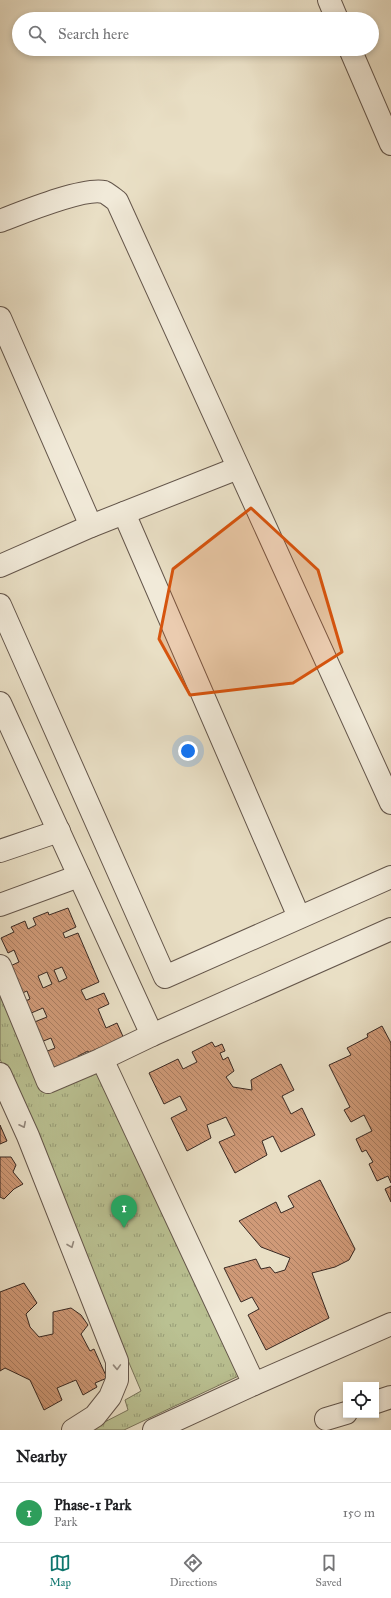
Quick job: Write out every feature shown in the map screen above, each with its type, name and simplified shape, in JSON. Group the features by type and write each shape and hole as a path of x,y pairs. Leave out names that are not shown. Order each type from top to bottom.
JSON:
{"street":[{"path":"329,0 334,12"},
{"path":"353,56 391,144"},
{"path":"0,221 36,207 85,192 104,192 117,201 391,803"},
{"path":"0,318 91,526"},
{"path":"0,566 91,526 238,468"},
{"path":"124,513 299,917"},
{"path":"0,605 165,977 391,878"},
{"path":"0,703 6,731 58,831 152,1035"},
{"path":"0,851 58,831"},
{"path":"0,905 79,876"},
{"path":"0,966 48,1082 391,929"},
{"path":"102,1059 254,1384"},
{"path":"0,1074 31,1143 117,1361 117,1380 110,1397 95,1416 73,1430"},
{"path":"154,1430 391,1324"},
{"path":"379,1401 391,1397"}],"highlighted area":[{"path":"251,508 318,570 342,652 293,683 190,695 159,639 173,569"}],"green space":[{"path":"0,971 48,1082 99,1064 245,1373 124,1430 89,1430 128,1410 125,1400 141,1391 0,1059"}],"building":[{"path":"68,908 76,927 63,933 65,938 78,933 99,982 81,990 86,1000 104,993 109,1004 98,1009 106,1028 117,1023 125,1041 90,1055 88,1051 78,1056 80,1060 53,1071 45,1052 55,1048 51,1038 41,1042 32,1023 47,1017 43,1008 29,1014 23,1002 30,999 27,991 20,994 8,967 19,962 14,950 8,953 1,938 14,932 11,927 25,921 28,929 36,925 33,918 48,912 49,915","holes":["62,967 67,978 59,982 54,970","47,972 52,984 43,988 38,976"]},
{"path":"382,1026 391,1043 391,1183 388,1176 377,1181 369,1164 373,1162 366,1150 362,1152 356,1139 372,1131 364,1115 351,1122 344,1110 350,1107 329,1065 351,1055 347,1048 368,1037 367,1034"},
{"path":"212,1042 215,1047 222,1044 225,1051 220,1053 223,1060 228,1057 234,1071 226,1077 233,1087 252,1090 251,1080 281,1064 294,1090 282,1096 291,1114 302,1108 315,1135 281,1152 273,1136 262,1141 267,1155 235,1173 219,1142 235,1135 226,1117 207,1125 211,1138 187,1151 171,1118 187,1110 180,1096 164,1104 149,1073 178,1059 183,1069 197,1062 192,1052"},
{"path":"0,1125 7,1141 0,1144"},
{"path":"0,1157 11,1157 16,1165 13,1172 23,1184 14,1189 4,1199 0,1197"},
{"path":"320,1180 355,1249 349,1260 335,1267 312,1273 329,1318 266,1350 248,1315 259,1309 252,1297 241,1302 224,1268 256,1259 261,1269 270,1267 275,1273 285,1270 290,1258 261,1247 239,1221 276,1202 281,1213 294,1207 288,1196"},
{"path":"391,1186 391,1202 385,1189"},
{"path":"24,1283 37,1303 26,1314 30,1327 39,1337 53,1334 53,1312 71,1308 81,1315 88,1325 81,1334 90,1351 94,1349 107,1378 95,1383 97,1387 83,1395 76,1380 57,1388 62,1400 44,1410 30,1380 5,1368 0,1371 0,1292"}],"place":[{"name":"Phase-1 Park","path":"124,1228"}]}
